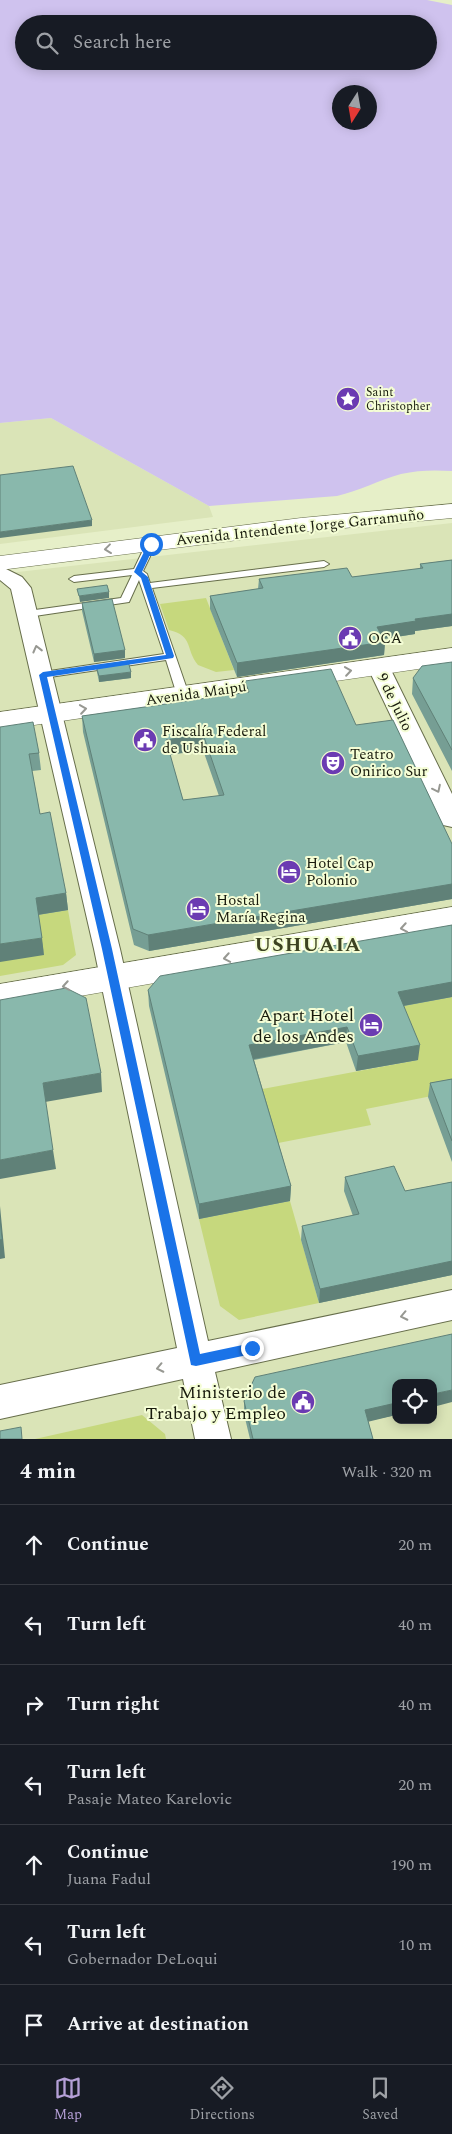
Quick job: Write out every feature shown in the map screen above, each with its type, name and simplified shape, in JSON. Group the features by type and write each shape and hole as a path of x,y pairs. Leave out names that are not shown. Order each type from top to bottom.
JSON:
{"main road":[{"name":"Avenida Intendente Jorge Garramuño","path":"0,563 301,525 452,511"},
{"name":"Avenida Maipú","path":"0,721 452,656"},
{"path":"0,997 452,919"}],"street":[{"path":"0,572 21,588 43,675 114,978 212,1439"},
{"name":"9 de Julio","path":"378,666 452,819"},
{"path":"0,1402 452,1305"}],"lane":[{"path":"28,614 125,600 151,544"},
{"path":"147,586 324,564"},
{"path":"74,579 138,572 142,574 183,695"},
{"path":"43,675 170,656"}],"shaded area":[{"path":"0,0 427,0 452,5 452,471 426,471 401,474 337,496 209,506 51,418 0,423"},
{"path":"51,418 209,506 213,517 0,544 0,423"},
{"path":"452,523 452,1439 0,1439 0,574"}],"green space":[{"path":"206,598 234,670 216,672 198,665 186,639 169,630 160,604"},
{"path":"68,910 76,955 63,965 0,976 0,921"},
{"path":"452,997 452,1092 366,1109 371,1125 273,1144 257,1090 418,1060 397,1007"},
{"path":"290,1201 319,1303 239,1320 220,1306 199,1219"},
{"path":"142,1415 165,1434 166,1439 35,1439"}],"building":[{"path":"73,466 92,520 0,532 0,475"},
{"path":"452,560 452,614 377,627 385,642 237,663 210,596 263,588 259,579 347,568 352,577 423,568 420,564"},
{"path":"107,585 109,592 79,596 77,589"},
{"path":"112,599 125,650 94,654 82,603"},
{"path":"128,661 131,672 99,676 96,666"},
{"path":"452,662 452,750 413,678 422,666"},
{"path":"331,669 356,725 393,720 452,844 452,884 148,935 133,929 82,716 249,692 245,681","holes":["203,734 224,795 183,800 166,740"]},
{"path":"33,722 39,753 29,754 40,814 50,812 66,893 36,898 42,938 0,944 0,727"},
{"path":"452,925 452,982 398,992 420,1045 358,1056 347,1027 249,1045 291,1186 199,1204 148,990 160,976"},
{"path":"66,988 86,998 101,1073 43,1083 53,1150 0,1160 0,1000"},
{"path":"452,1079 452,1141 430,1083"},
{"path":"394,1166 405,1191 452,1182 452,1261 320,1289 302,1226 359,1214 345,1177"},
{"path":"0,1218 2,1239 0,1240"},
{"path":"452,1334 452,1390 437,1393 437,1379 392,1379 392,1404 365,1410 373,1439 253,1439 244,1401 255,1377"},
{"path":"21,1427 22,1439 0,1439 0,1431"}],"place":[{"name":"Saint Christopher","path":"348,399"},
{"name":"OCA","path":"350,638"},
{"name":"Fiscalía Federal de Ushuaia","path":"145,740"},
{"name":"Teatro Onirico Sur","path":"333,763"},
{"name":"Hotel Cap Polonio","path":"289,872"},
{"name":"Hostal María Regina","path":"198,909"},
{"name":"Apart Hotel de los Andes","path":"371,1025"},
{"name":"Ministerio de Trabajo y Empleo","path":"303,1402"}],"district":[{"name":"USHUAIA","path":"308,944"}],"route":[{"path":"151,544 138,572 144,577 170,656 43,675 107,949 196,1360 252,1348"}]}
